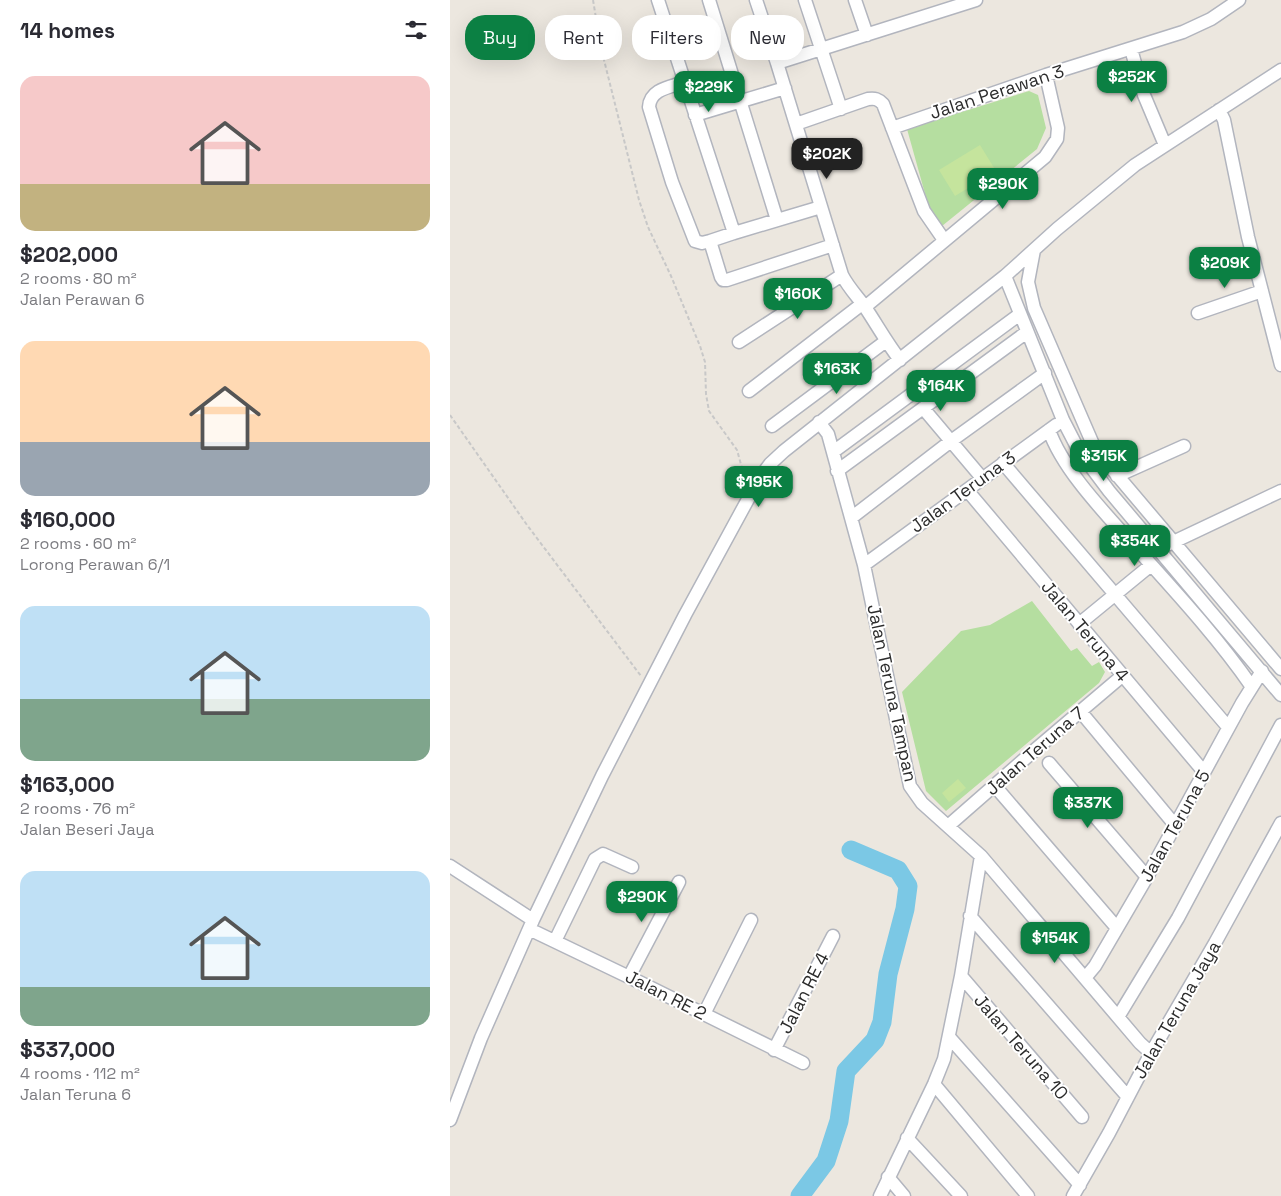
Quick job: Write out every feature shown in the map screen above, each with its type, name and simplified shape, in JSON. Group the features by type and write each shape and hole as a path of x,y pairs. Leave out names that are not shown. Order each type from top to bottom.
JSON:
{"street":[{"path":"658,0 734,232"},
{"path":"709,0 777,220"},
{"path":"756,0 842,275 900,360"},
{"path":"805,0 840,109"},
{"path":"855,0 867,35"},
{"path":"777,63 976,0"},
{"name":"Jalan Perawan 3","path":"892,128 1196,26 1240,0"},
{"path":"1132,49 1144,95 1164,145"},
{"path":"450,1120 481,1038 531,925 602,776 750,496 770,464 820,422 1005,276 1112,182 1164,145 1281,70"},
{"path":"749,391 864,305 1045,157 1057,139 1058,128 1046,75"},
{"path":"685,82 658,91 649,101 648,107 672,182 693,238 698,243 821,207"},
{"path":"695,115 785,88"},
{"path":"796,124 868,99 874,98 879,100 883,104 924,211 944,240"},
{"path":"1219,110 1224,120 1248,237 1281,365"},
{"path":"706,242 720,277 723,280 833,246"},
{"path":"1034,250 1028,282 1034,308 1095,449 1281,669"},
{"path":"739,342 842,275"},
{"path":"1005,276 1063,420 1079,451 1109,491 1281,695"},
{"path":"1198,313 1262,291"},
{"path":"833,452 1020,314"},
{"path":"838,470 1027,332"},
{"path":"772,426 886,341"},
{"path":"851,518 951,441 1045,373"},
{"path":"923,408 982,478"},
{"name":"Jalan Teruna 3","path":"864,564 1063,420"},
{"name":"Jalan Teruna Tampan","path":"820,422 828,434 864,564 910,786 922,802 981,856 1151,1053"},
{"path":"1049,430 1053,442 1065,463 1112,521 1232,658 1252,687"},
{"path":"1117,476 1184,446"},
{"path":"1003,463 1228,727"},
{"name":"Jalan Teruna 4","path":"967,490 1204,772"},
{"path":"1159,550 1281,491"},
{"path":"1079,624 1151,564"},
{"name":"Jalan Teruna 5","path":"1085,978 1095,966 1147,876 1228,727 1262,671"},
{"name":"Jalan Teruna 7","path":"948,826 1122,676"},
{"path":"1080,711 1175,825"},
{"path":"1118,1017 1178,918 1281,726"},
{"path":"1049,763 1147,876"},
{"path":"994,785 1117,928"},
{"name":"Jalan Teruna Jaya","path":"1076,1191 1151,1053 1215,943 1281,823"},
{"path":"555,940 595,860 603,854 632,867"},
{"path":"880,1196 934,1084 944,1059 961,976 981,856"},
{"name":"Jalan RE 2","path":"450,866 531,925 555,940 802,1063"},
{"path":"629,977 678,882"},
{"path":"970,916 1128,1097"},
{"path":"704,1014 751,920"},
{"name":"Jalan RE 4","path":"774,1050 833,936"},
{"name":"Jalan Teruna 10","path":"961,976 1082,1117"},
{"path":"949,1037 1076,1191"},
{"path":"934,1084 1028,1196"},
{"path":"907,1138 961,1196"},
{"path":"888,1177 904,1196"}],"path":[{"path":"593,0 601,48 639,200 648,227 700,346 705,362 706,394 709,411 737,450 750,496"},
{"path":"450,415 527,525 648,686"}],"green space":[{"path":"1029,91 1038,95 1046,128 1037,149 942,226 929,208 907,129"},
{"path":"980,145 996,171 955,196 939,170"},
{"path":"1032,601 1071,651 1077,648 1092,666 1099,662 1105,672 1099,683 946,811 926,791 902,692 961,631 990,625"},
{"path":"958,779 966,788 949,802 942,793"}],"waterway":[{"path":"800,1196 826,1161 839,1121 846,1071 875,1040 882,1022 888,974 905,909 908,886 898,870 851,850"}]}
